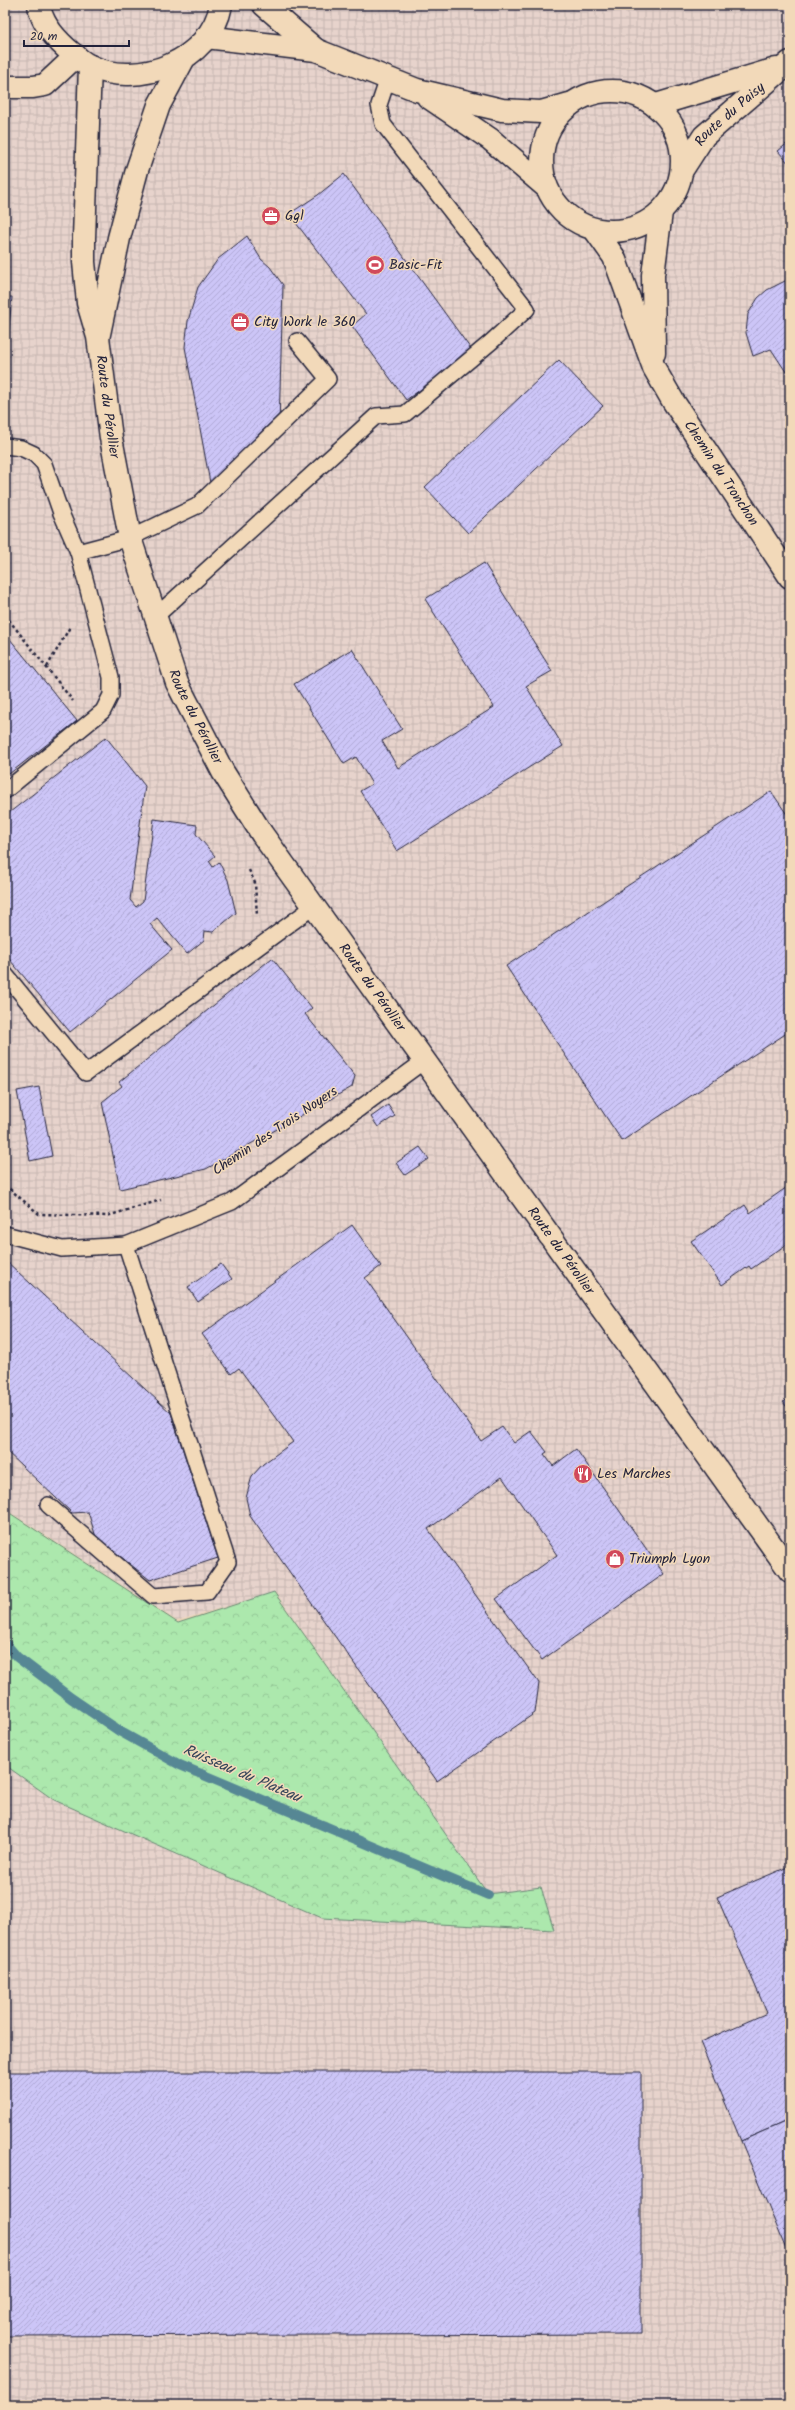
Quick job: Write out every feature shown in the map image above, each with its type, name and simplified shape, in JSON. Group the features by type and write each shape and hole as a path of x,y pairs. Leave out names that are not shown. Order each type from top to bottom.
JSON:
{"main road":[{"path":"38,5 54,37 83,61 121,75 153,73 183,60 206,38 221,5"},
{"path":"264,5 316,50"},
{"path":"206,38 316,50 417,90 502,110 541,112 570,104 590,94 612,90 635,94 656,105 672,123 681,146 682,170 676,192 661,212 641,226 617,231 595,230 574,221 557,206 545,186 490,139 417,90"},
{"name":"Route du Pérollier","path":"98,337 119,238 137,170 159,105 183,60"},
{"path":"5,87 33,87 45,85 83,61"},
{"name":"Route du Pérollier","path":"83,61 84,262 88,303 98,337 111,438 130,538 177,683 223,772 262,834 790,1571"},
{"name":"Route du Paisy","path":"656,105 787,64"},
{"name":"Route du Paisy","path":"682,170 704,136 787,64"},
{"path":"545,186 541,163 544,141 554,120 570,104"},
{"name":"Chemin du Tronchon","path":"654,368 653,275 661,212"},
{"name":"Chemin du Tronchon","path":"595,230 614,257 654,368 673,401 790,577"}],"lane":[{"path":"155,617 376,416 405,414 491,342 527,309 383,124 379,105 388,78"},
{"path":"78,552 130,538 197,506 328,379 297,341"},
{"path":"5,446 21,448 34,454 44,464 61,513 78,552 111,677 111,695 103,711 5,791"},
{"path":"5,974 86,1073 313,907"},
{"path":"5,1234 62,1249 126,1245 232,1202 424,1061"},
{"path":"48,1505 153,1596 207,1592 228,1562 126,1245"}],"path":[{"path":"5,615 90,722"},
{"path":"46,667 63,638"},
{"path":"5,1185 39,1214 107,1216 168,1198"}],"shaded area":[{"path":"5,5 790,5 790,2405 5,2405 5,1765 54,1800 322,1918 553,1930 541,1888 488,1895 275,1592 177,1621 5,1509"}],"green space":[{"path":"5,1510 178,1623 274,1592 488,1894 541,1887 554,1930 322,1918 54,1800 5,1765"}],"building":[{"path":"790,141 790,165 778,151"},
{"path":"344,174 473,352 406,400 352,326 366,314 289,214 318,195"},
{"path":"247,236 261,259 270,267 283,285 279,426 210,483 185,347 188,321 198,287 218,259"},
{"path":"789,279 790,378 771,349 753,356 746,333 748,314 758,298 767,290"},
{"path":"5,297 12,297 5,366"},
{"path":"559,360 603,406 468,533 425,487"},
{"path":"484,563 552,671 526,686 563,746 397,851 360,791 372,784 356,757 344,764 294,684 352,649 402,729 382,741 398,768 494,707 425,599"},
{"path":"5,633 77,721 5,777"},
{"path":"106,737 145,786 130,900 136,907 143,901 154,819 197,825 196,834 215,856 209,861 213,867 219,862 228,880 236,913 213,932 205,931 204,940 187,954 157,918 150,924 172,950 70,1032 5,954 5,847 8,827 5,824 5,816"},
{"path":"771,791 790,819 790,1031 622,1141 506,966"},
{"path":"272,958 312,1008 305,1014 355,1076 352,1087 206,1169 120,1189 102,1102 122,1086 119,1082"},
{"path":"39,1087 52,1156 30,1161 17,1091"},
{"path":"388,1105 395,1116 378,1127 371,1117"},
{"path":"420,1147 429,1159 405,1175 396,1163"},
{"path":"790,1185 790,1242 751,1269 749,1266 722,1285 691,1241 745,1205 750,1213"},
{"path":"352,1225 381,1266 365,1278 481,1441 502,1427 514,1443 531,1431 547,1452 544,1454 553,1466 576,1449 664,1574 542,1660 496,1599 557,1555 502,1477 428,1529 539,1683 535,1713 437,1781 250,1516 246,1498 252,1476 263,1464 293,1442 239,1368 231,1374 202,1334"},
{"path":"5,1260 171,1413 218,1558 150,1580 96,1537 88,1512 72,1513 5,1450"},
{"path":"221,1264 232,1279 198,1302 188,1287"},
{"path":"790,1398 790,1411 783,1402"},
{"path":"790,1866 790,2127 787,2121 741,2141 700,2042 767,2013 717,1897"},
{"path":"5,2072 641,2072 641,2334 5,2336"},
{"path":"787,2121 790,2127 790,2258 741,2141"}],"waterway":[{"name":"Ruisseau du Plateau","path":"5,1643 17,1657 71,1698 121,1732 180,1765 488,1895"}],"place":[{"name":"Ggl","path":"271,216"},
{"name":"Basic-Fit","path":"375,265"},
{"name":"City Work le 360","path":"240,322"},
{"name":"Les Marches","path":"583,1474"},
{"name":"Triumph Lyon","path":"615,1559"}]}
